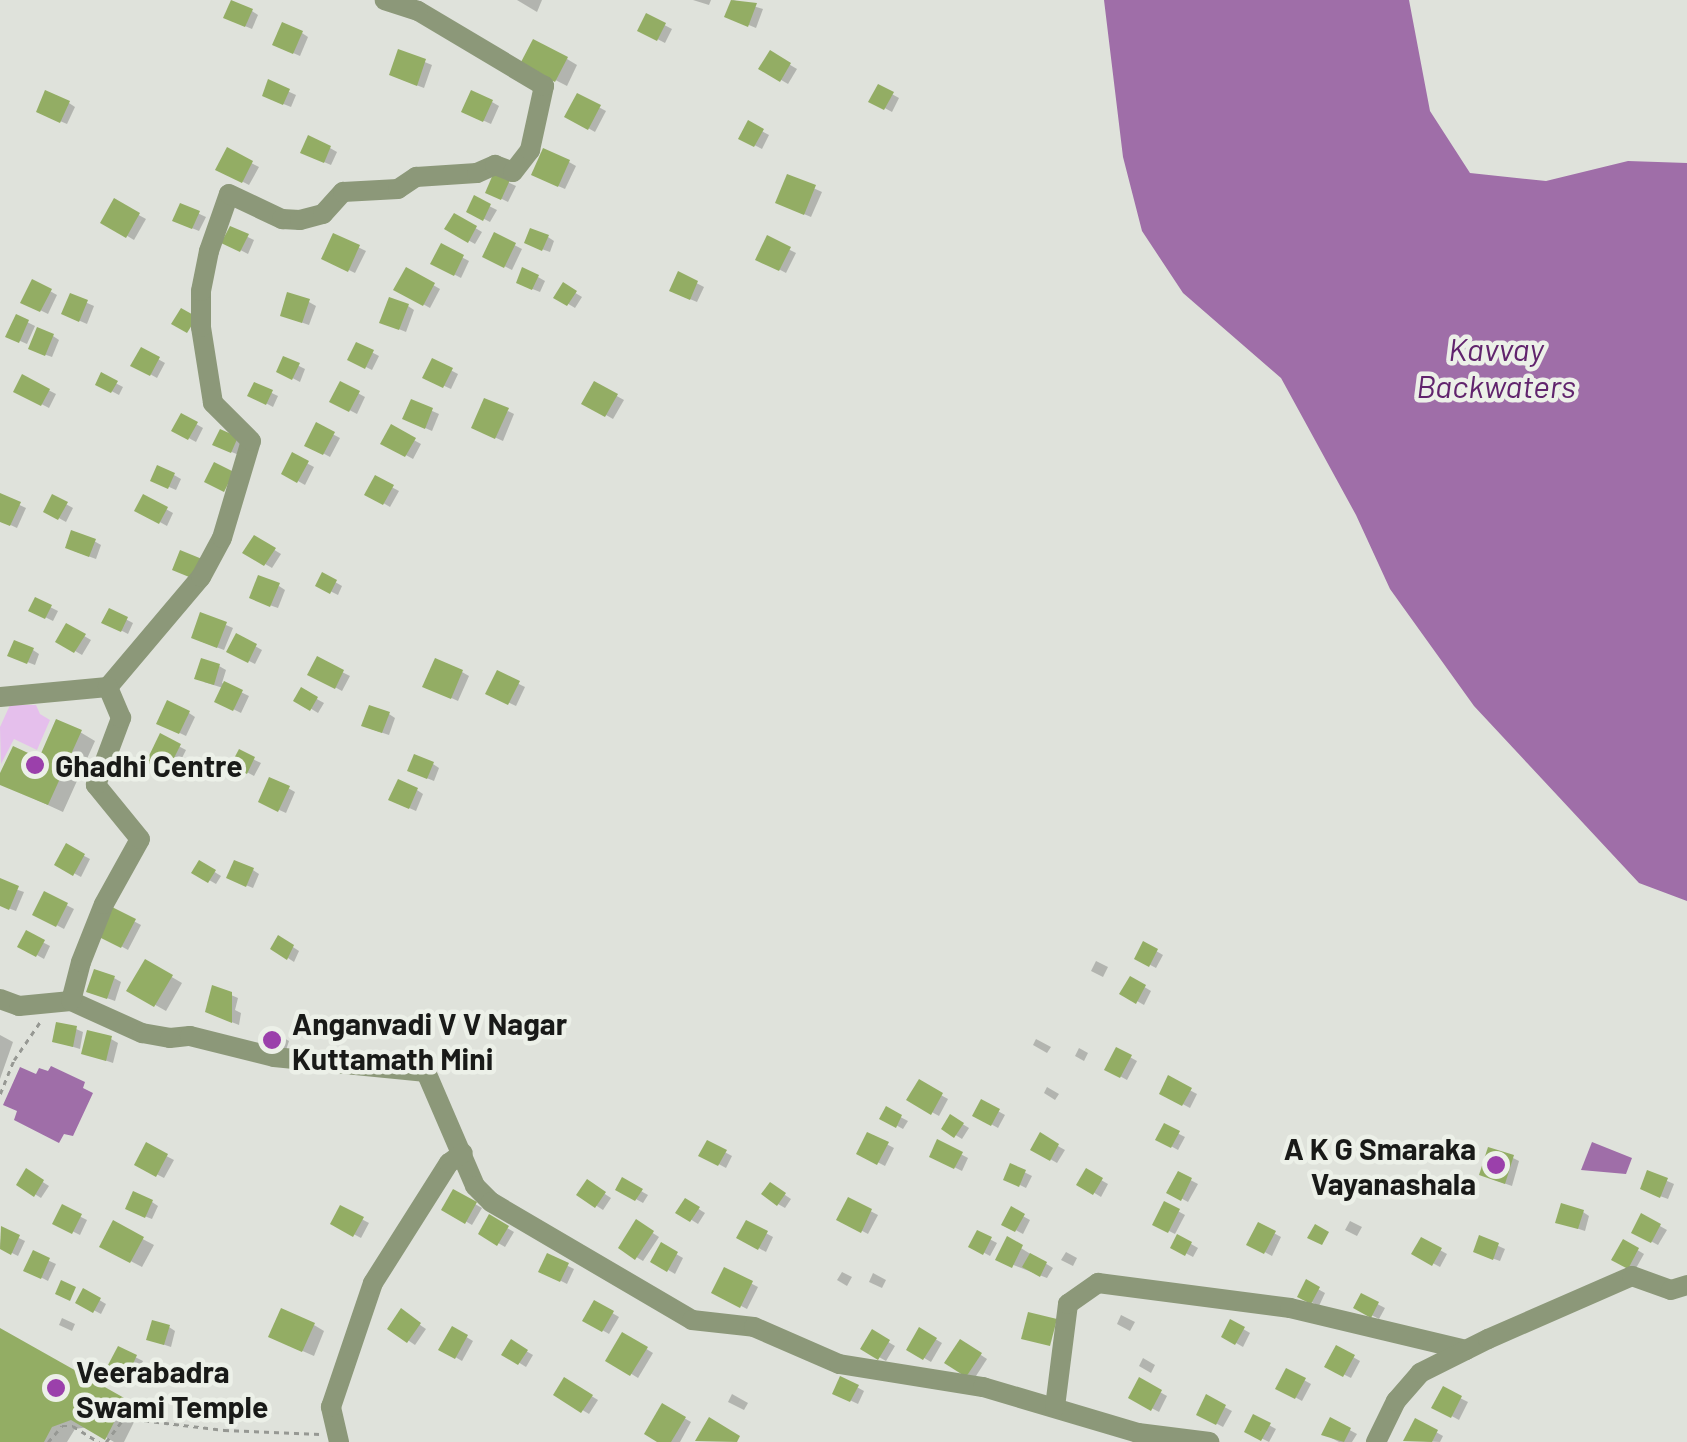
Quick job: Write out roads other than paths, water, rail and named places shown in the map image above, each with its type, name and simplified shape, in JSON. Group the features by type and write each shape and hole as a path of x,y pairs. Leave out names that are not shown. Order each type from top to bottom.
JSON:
{"street":[{"path":"0,697 108,687 201,577 222,538 251,442 213,403 201,328 201,291 209,252 230,194 282,219 300,220 323,214 343,192 398,189 416,177 477,173 495,165 512,172 530,150 544,86 418,11 385,0"},
{"path":"62,1002 104,904 140,839 96,784 121,718 108,687"},
{"path":"0,999 19,1006 62,1002 142,1033 170,1038 190,1036 274,1056 426,1072 475,1186 492,1202 692,1320 754,1328 839,1364 983,1387 1138,1433 1209,1442"},
{"path":"338,1438 331,1407 372,1282 449,1163 463,1152"},
{"path":"1376,1442 1396,1401 1420,1374 1466,1350 1632,1276 1671,1290 1687,1285"},
{"path":"1056,1407 1068,1304 1098,1284 1290,1308 1466,1350"}],"water":[{"name":"Kavvay Backwaters","path":"1104,0 1409,0 1430,111 1470,173 1546,181 1628,161 1687,163 1687,901 1639,883 1474,706 1390,589 1356,515 1281,378 1183,293 1142,231 1123,157"},
{"path":"51,1066 85,1082 83,1088 93,1093 73,1136 64,1134 59,1143 14,1120 17,1111 3,1105 20,1067 36,1074 39,1068 48,1071"},
{"path":"1592,1142 1632,1158 1626,1174 1581,1170"}],"place":[{"name":"Ghadhi Centre","path":"35,765"},
{"name":"Anganvadi V V Nagar Kuttamath Mini","path":"272,1040"},
{"name":"A K G Smaraka Vayanashala","path":"1496,1165"},
{"name":"Veerabadra Swami Temple","path":"56,1388"}]}
